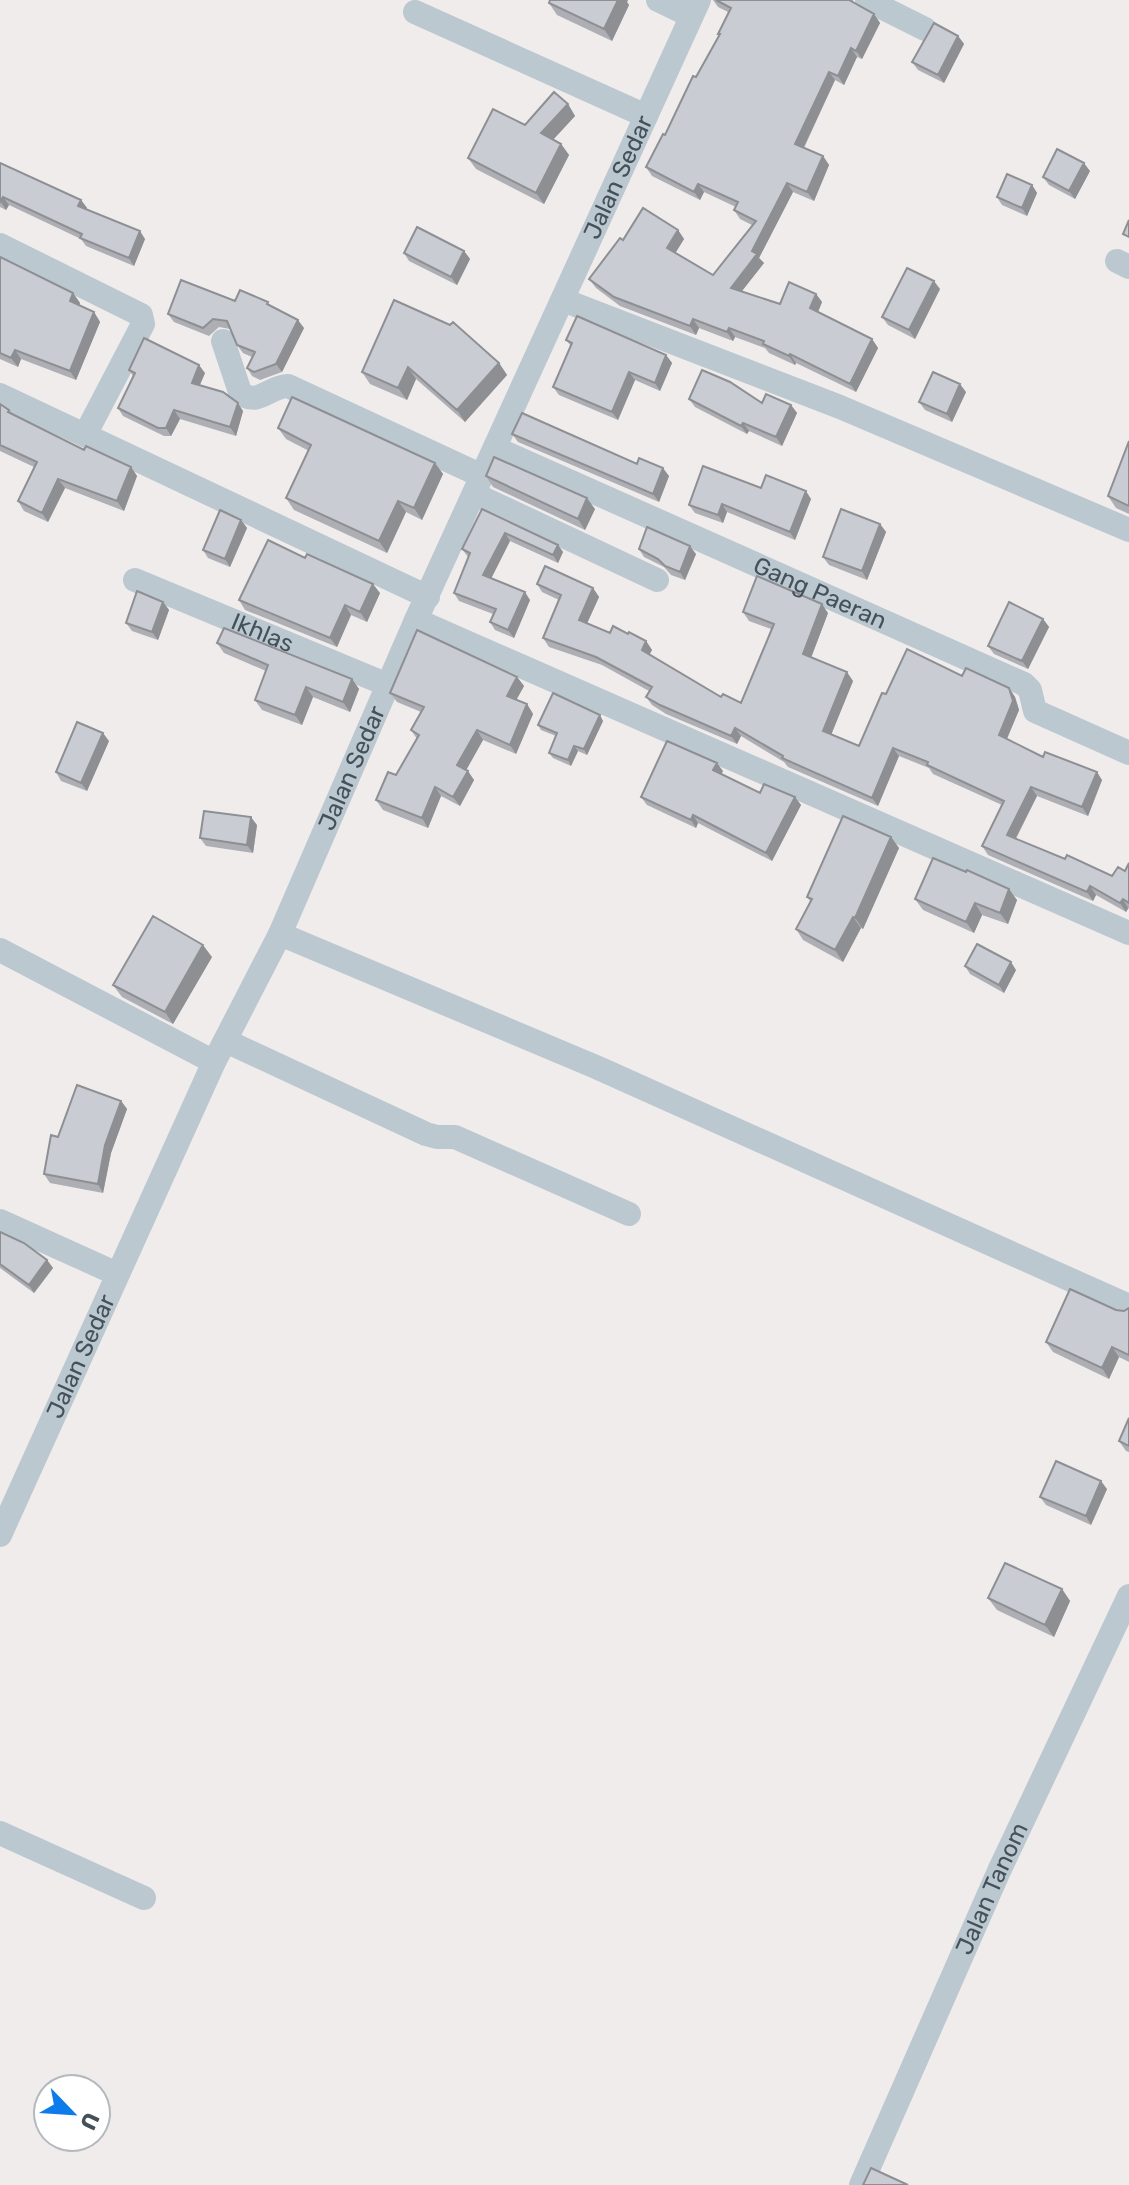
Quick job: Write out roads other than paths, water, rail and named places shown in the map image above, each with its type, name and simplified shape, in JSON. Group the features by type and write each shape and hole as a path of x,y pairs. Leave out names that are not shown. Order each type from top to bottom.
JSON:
{"street":[{"path":"658,0 695,8"},
{"path":"867,0 925,29"},
{"name":"Jalan Sedar","path":"0,1535 220,1052 280,934 416,620 695,8"},
{"path":"415,12 646,116"},
{"path":"0,245 141,315 143,324 85,435"},
{"path":"563,300 840,407 1129,530"},
{"path":"223,341 240,392 245,397 255,399 282,385 288,386 657,580"},
{"path":"0,395 428,597"},
{"name":"Gang Paeran","path":"495,448 1024,684 1030,690 1035,711 1129,753"},
{"name":"Ikhlas","path":"135,580 388,685"},
{"path":"416,620 1129,933"},
{"path":"280,934 596,1067 1129,1306"},
{"path":"0,950 220,1052 426,1134 455,1137 629,1214"},
{"path":"0,1221 117,1274"},
{"name":"Jalan Tanom","path":"861,2185 999,1871 1129,1596"},
{"path":"0,1833 144,1898"}]}
